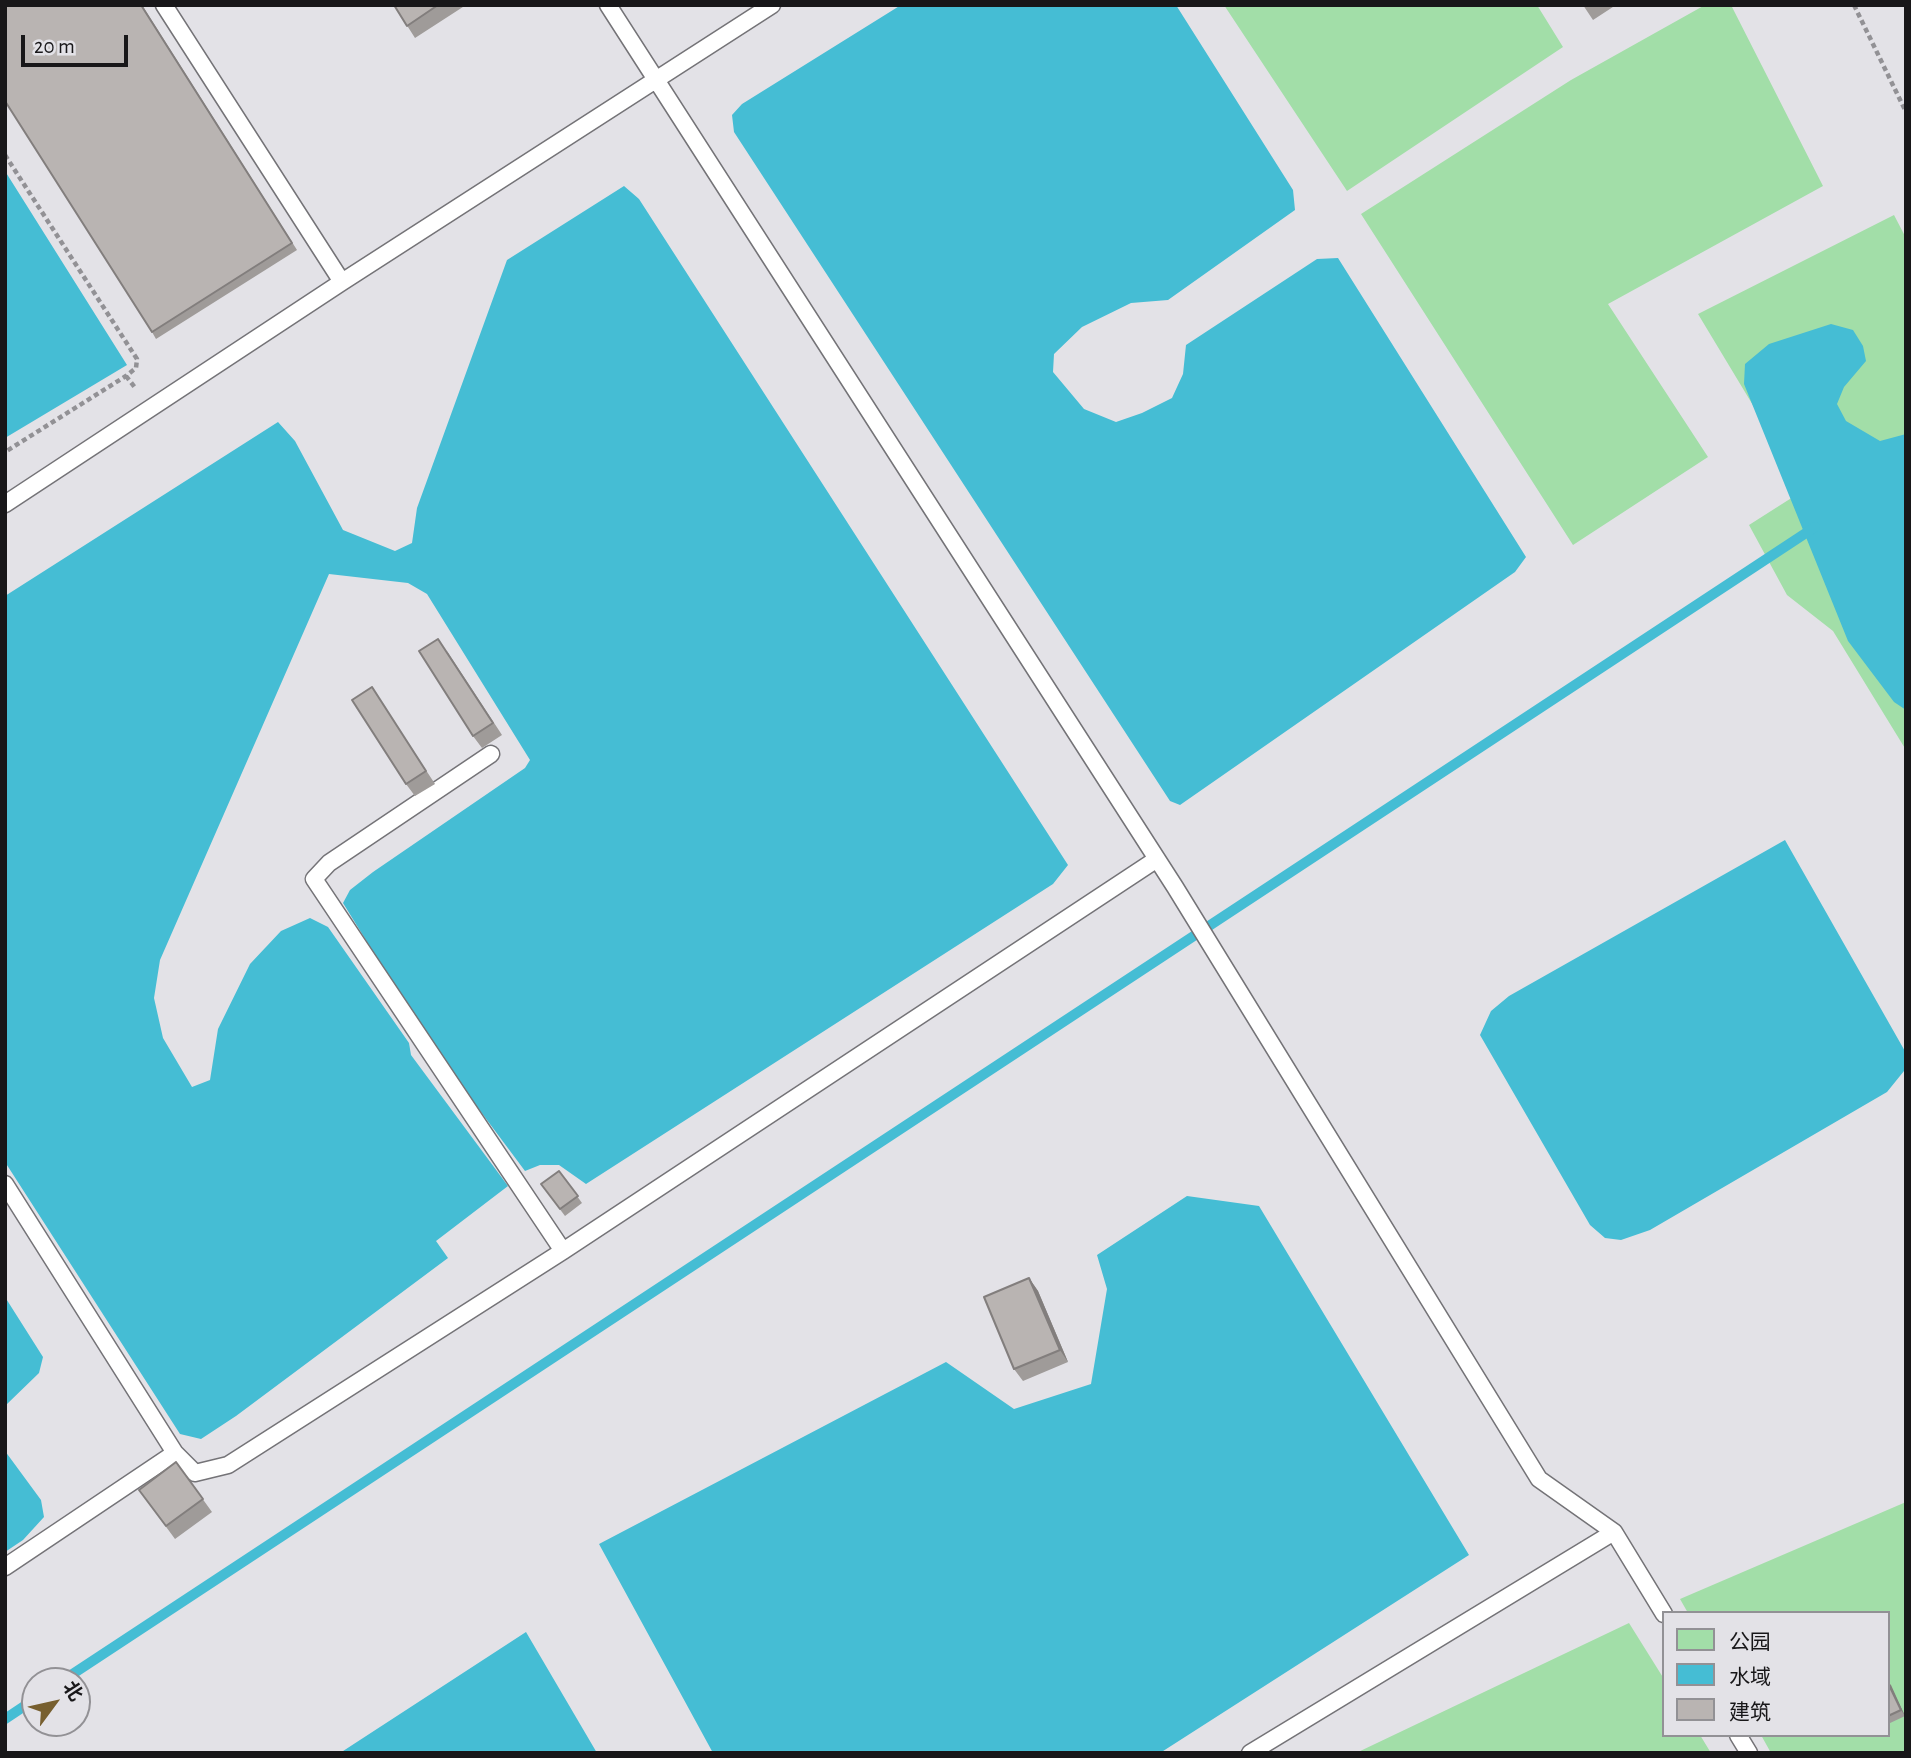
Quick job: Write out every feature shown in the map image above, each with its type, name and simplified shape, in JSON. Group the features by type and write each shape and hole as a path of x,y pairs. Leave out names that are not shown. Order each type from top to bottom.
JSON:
{"lane":[{"path":"164,5 342,282"},
{"path":"608,5 1175,887 1539,1479 1614,1532 1662,1611"},
{"path":"5,504 342,282 772,5"},
{"path":"491,754 329,863 314,879 563,1251"},
{"path":"5,1184 175,1453 195,1473 228,1465 563,1251 1157,859"},
{"path":"5,1567 175,1453"},
{"path":"1250,1753 1614,1532"},
{"path":"1739,1737 1749,1753"}],"path":[{"path":"1854,5 1906,112"},
{"path":"5,155 136,359 136,368 126,376 5,452"}],"green space":[{"path":"1224,5 1537,5 1563,47 1347,191"},
{"path":"1705,5 1731,5 1823,186 1608,304 1708,457 1573,545 1361,214 1571,80"},
{"path":"1894,215 1906,238 1906,750 1833,631 1787,595 1749,525 1804,490 1698,314"},
{"path":"1906,1502 1906,1753 1771,1753 1762,1737 1890,1737 1890,1611 1687,1611 1680,1599"},
{"path":"1629,1623 1662,1676 1662,1737 1701,1737 1711,1753 1356,1753"}],"water":[{"path":"901,5 1176,5 1293,190 1295,210 1168,300 1131,303 1082,327 1054,354 1053,372 1084,409 1116,422 1142,413 1172,398 1183,374 1186,345 1317,259 1338,258 1526,557 1515,572 1180,805 1170,801 734,132 732,115 742,104"},
{"path":"5,171 127,365 5,438"},
{"path":"624,186 639,199 1068,865 1053,884 586,1184 559,1165 540,1165 525,1171 428,1041 343,903 350,890 373,872 525,768 530,760 427,594 408,583 329,574 160,960 154,998 163,1038 192,1087 210,1080 218,1029 250,964 281,931 310,918 328,927 409,1043 411,1055 508,1186 436,1241 448,1258 236,1416 201,1439 180,1434 5,1162 5,596 278,422 295,441 343,530 395,551 412,543 417,508 507,260"},
{"path":"1831,324 1853,330 1863,346 1866,361 1844,387 1837,404 1846,421 1880,441 1906,434 1906,710 1894,702 1848,641 1744,384 1745,364 1769,344"},
{"path":"1785,840 1906,1053 1904,1071 1887,1092 1650,1230 1621,1240 1605,1238 1590,1225 1480,1035 1491,1011 1509,996"},
{"path":"1187,1196 1259,1206 1469,1555 1160,1753 713,1753 599,1544 946,1362 1014,1409 1091,1384 1107,1289 1097,1255"},
{"path":"5,1297 43,1357 39,1373 5,1406"},
{"path":"5,1451 41,1500 44,1517 23,1540 5,1552"},
{"path":"526,1632 597,1753 340,1753"}],"building":[{"path":"5,5 141,5 292,243 152,332 5,101"},
{"path":"394,5 438,5 407,26"},
{"path":"438,639 493,723 473,736 419,651"},
{"path":"372,687 426,771 406,784 352,700"},
{"path":"559,1171 578,1196 560,1209 541,1184"},
{"path":"1029,1278 1060,1350 1014,1369 984,1297"},
{"path":"176,1462 203,1499 166,1526 139,1490"},
{"path":"1890,1687 1901,1710 1890,1715"}],"waterway":[{"path":"83,1667 1815,527"},
{"path":"5,1719 21,1708"}]}
